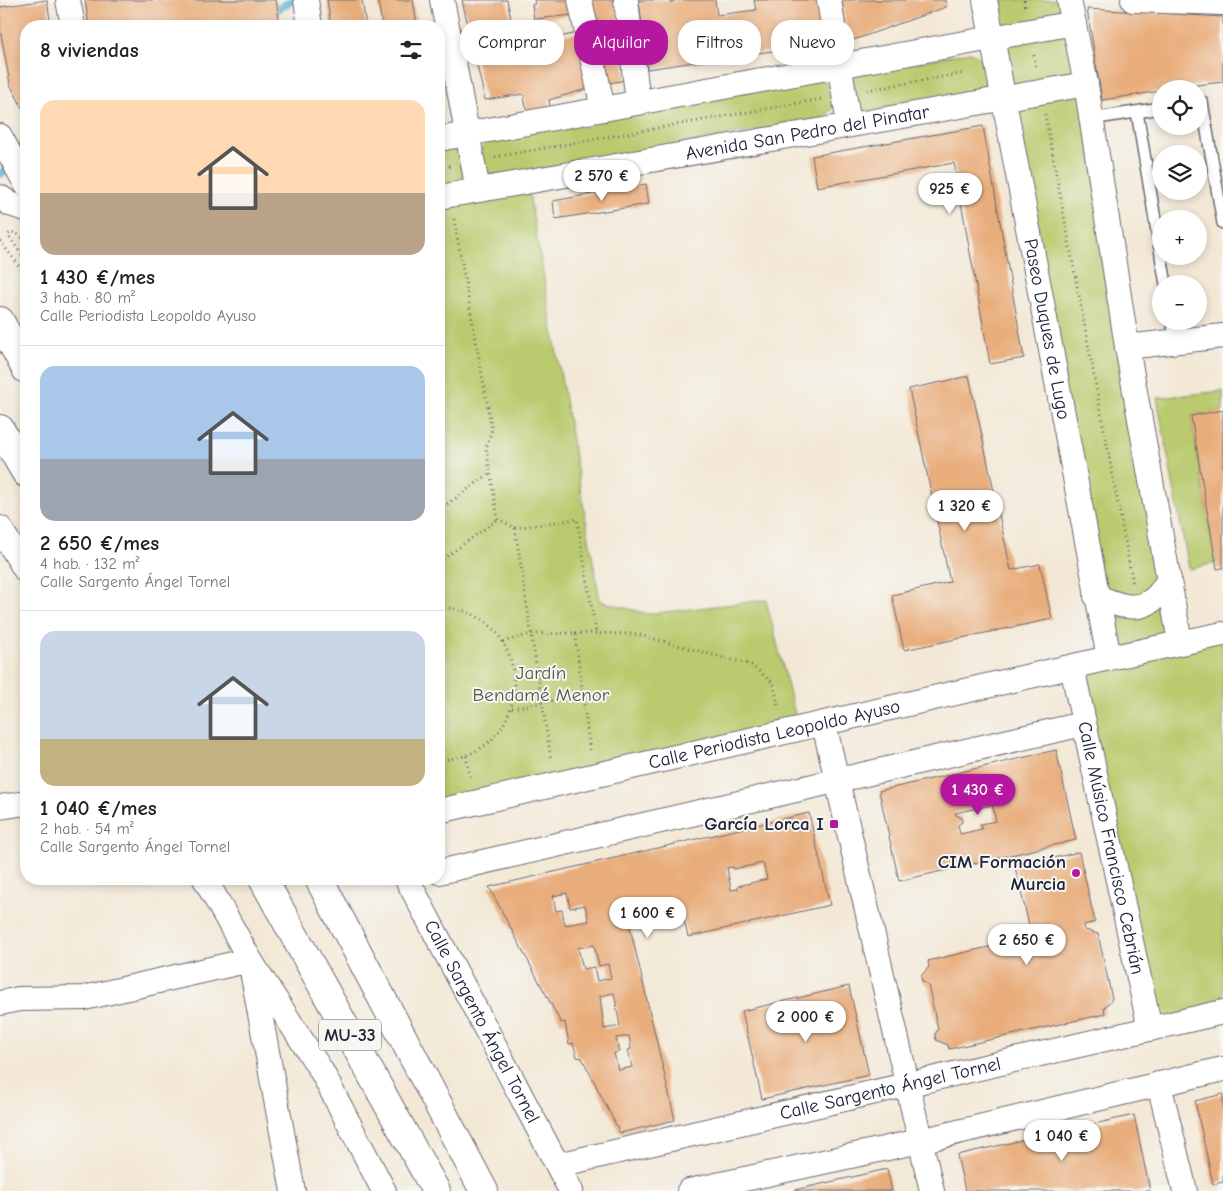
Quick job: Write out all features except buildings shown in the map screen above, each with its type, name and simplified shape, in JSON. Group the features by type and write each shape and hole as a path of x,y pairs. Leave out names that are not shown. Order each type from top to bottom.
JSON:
{"highway":[{"path":"0,321 20,358"},
{"path":"0,336 20,364"},
{"path":"2,432 20,463"},
{"name":"MU-33","path":"266,885 436,1191"},
{"name":"MU-33","path":"322,885 484,1191"}],"street":[{"path":"68,0 72,20"},
{"path":"306,0 309,20"},
{"path":"442,0 478,190"},
{"path":"580,0 585,29 619,106"},
{"path":"619,106 626,0"},
{"path":"829,0 849,125"},
{"name":"Paseo Duques de Lugo","path":"985,0 1109,658"},
{"path":"1070,0 1086,84 1127,347 1180,642"},
{"path":"1134,0 1223,3"},
{"path":"445,138 1074,23"},
{"name":"Avenida San Pedro del Pinatar","path":"445,196 1086,84"},
{"path":"0,136 20,173"},
{"path":"0,198 20,207"},
{"path":"1127,347 1174,331 1223,336"},
{"path":"0,528 20,561"},
{"path":"1096,596 1117,606 1138,606 1155,599 1169,579"},
{"name":"Calle Periodista Leopoldo Ayuso","path":"445,810 1109,658 1223,634"},
{"name":"Calle Músico Francisco Cebrián","path":"1072,667 1150,1029"},
{"path":"824,724 932,1191"},
{"path":"445,871 836,779 1083,724"},
{"path":"0,807 20,804"},
{"path":"208,885 250,960 268,1007 293,1191"},
{"name":"Calle Sargento Ángel Tornel","path":"410,885 571,1191"},
{"path":"0,1002 19,999 84,998 250,960"},
{"path":"268,1007 322,1072 384,1191"},
{"name":"Calle Sargento Ángel Tornel","path":"558,1165 1223,1012"},
{"path":"689,1191 920,1141 1223,1069"},
{"path":"1159,1084 1185,1191"}],"lane":[{"path":"1091,119 1152,110"},
{"path":"1137,112 1153,210"},
{"path":"1207,131 1223,223"}],"path":[{"path":"1024,0 1138,606"},
{"path":"959,44 970,104"},
{"path":"806,72 816,131"},
{"path":"445,167 965,73"},
{"path":"619,106 628,164"},
{"path":"494,129 504,186"},
{"path":"445,202 456,223 492,430 486,448 488,474 498,520"},
{"path":"20,236 11,232 8,235 20,252"},
{"path":"0,241 20,267"},
{"path":"445,506 488,474"},
{"path":"498,520 515,528 577,519 596,633"},
{"path":"445,558 498,520"},
{"path":"515,528 555,785"},
{"path":"445,609 463,612 478,619 492,629 503,642 511,658 515,674 512,708 505,724 481,748 466,756 445,759"},
{"path":"575,633 593,776"},
{"path":"503,642 531,634 636,634 752,665 772,683 786,733"},
{"path":"512,708 583,695"}],"green space":[{"path":"985,0 1069,0 1180,642 1223,634 1223,1012 1150,1029 1072,667 1108,658"},
{"path":"970,52 982,60 987,71 985,83 977,94 865,111 858,107 853,79 858,73"},
{"path":"817,78 825,82 832,91 835,105 824,119 495,177 483,168 480,152 488,139"},
{"path":"445,145 456,152 463,163 463,175 452,186 445,188"},
{"name":"Jardín Bendamé Menor","path":"527,181 600,601 648,614 766,600 799,730 445,810 445,196"},
{"path":"1223,391 1223,410 1191,416 1216,563 1189,569 1157,398"}],"waterway":[{"path":"270,14 293,0"},
{"path":"0,174 20,162"}],"place":[{"name":"García Lorca I","path":"834,824"},
{"name":"CIM Formación Murcia","path":"1076,873"}]}
